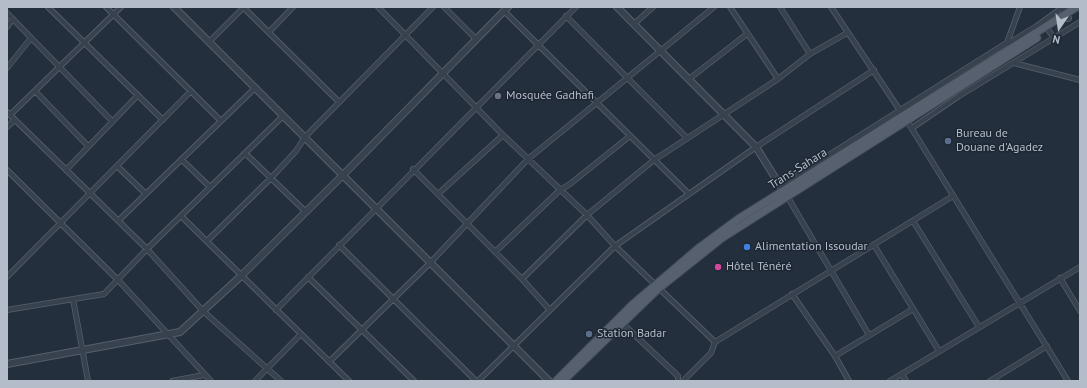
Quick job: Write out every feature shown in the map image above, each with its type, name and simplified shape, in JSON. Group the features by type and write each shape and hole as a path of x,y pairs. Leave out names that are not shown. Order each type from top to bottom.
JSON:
{"main road":[{"name":"Trans-Sahara","path":"904,116 1064,11 1077,7"},
{"name":"Trans-Sahara","path":"556,381 657,287 783,191 904,116 1048,31 1064,11 1080,10"},
{"name":"Trans-Sahara","path":"611,330 622,323 657,287"},
{"name":"Trans-Sahara","path":"563,381 588,352"}],"street":[{"path":"48,7 163,120"},
{"path":"106,7 221,121"},
{"path":"121,7 59,67 8,113 147,249 203,311 268,368 280,381"},
{"path":"174,7 549,381"},
{"path":"209,42 244,7 339,102"},
{"path":"269,32 293,7"},
{"path":"378,7 406,34 475,108 587,215 615,246 715,342"},
{"path":"207,241 271,178 296,151 305,137 433,7"},
{"path":"444,7 476,39"},
{"path":"276,310 413,169 537,44 576,7"},
{"path":"617,7 756,147 832,271 869,335"},
{"path":"634,24 653,7"},
{"path":"330,362 430,263 528,159 714,7"},
{"path":"730,7 778,79"},
{"path":"780,7 810,54"},
{"path":"831,7 912,128 1068,381"},
{"path":"1008,42 1020,7"},
{"path":"7,364 180,332 241,276 343,176 506,9 537,44 688,194"},
{"path":"783,191 904,116 1008,42 1010,43 1064,11"},
{"path":"7,13 112,122"},
{"path":"566,16 687,138"},
{"path":"7,27 13,19"},
{"path":"912,128 959,96 1080,22"},
{"path":"1048,31 1054,38"},
{"path":"522,279 587,215 654,160 723,113 778,79 810,54 847,33"},
{"path":"689,79 747,34"},
{"path":"7,68 31,38"},
{"path":"1014,63 1080,80"},
{"path":"339,246 477,381 615,246 756,147 874,70"},
{"path":"118,222 255,88"},
{"path":"34,90 88,146"},
{"path":"8,276 191,91"},
{"path":"66,170 138,95"},
{"path":"7,310 104,294 147,249 283,116"},
{"path":"7,128 15,120"},
{"path":"438,194 503,135"},
{"path":"495,252 560,190 570,184 630,136"},
{"path":"246,153 306,212"},
{"path":"182,160 210,187"},
{"path":"117,166 146,194"},
{"path":"413,169 522,279 549,310"},
{"path":"7,170 118,280 169,334 210,381"},
{"path":"683,381 711,353 715,342 954,196"},
{"path":"181,216 349,381"},
{"path":"913,221 979,327"},
{"path":"874,245 939,351"},
{"path":"890,381 1080,267"},
{"path":"308,277 414,381"},
{"path":"1060,278 1080,311"},
{"path":"792,294 835,356 850,381"},
{"path":"73,299 88,381"},
{"path":"835,356 913,308"},
{"path":"622,323 678,376 678,381"},
{"path":"255,381 301,334"},
{"path":"990,381 1047,346"},
{"path":"902,374 906,381"},
{"path":"172,381 204,375"}],"place":[{"name":"Mosquée Gadhafi","path":"498,96"},
{"name":"Bureau de Douane d'Agadez","path":"948,141"},
{"name":"Alimentation Issoudar","path":"747,247"},
{"name":"Hôtel Ténéré","path":"718,267"},
{"name":"Station Badar","path":"589,334"}]}
